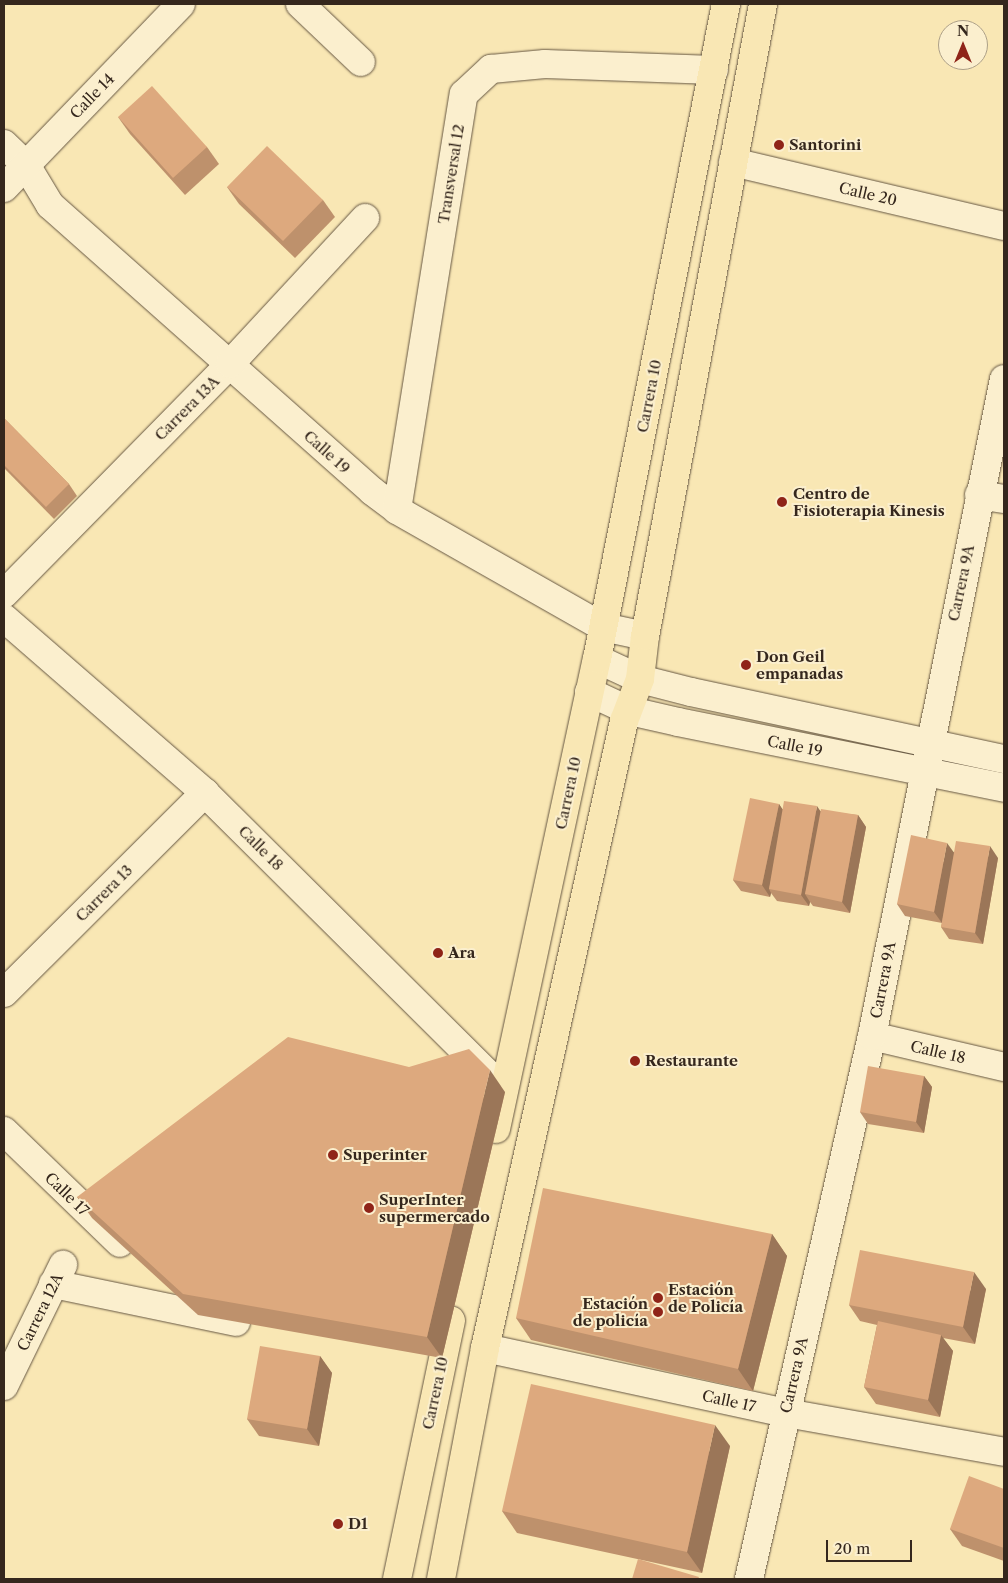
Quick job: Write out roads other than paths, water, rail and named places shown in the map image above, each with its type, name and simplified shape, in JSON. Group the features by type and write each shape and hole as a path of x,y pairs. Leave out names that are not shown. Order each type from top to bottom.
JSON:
{"main road":[{"name":"Carrera 10","path":"489,1158 505,1092 604,627 726,5"},
{"path":"440,1579 485,1348 624,721 630,711 640,679 645,636 762,10"},
{"name":"Carrera 10","path":"397,1579 442,1358 458,1292"}],"street":[{"name":"Calle 14","path":"4,189 181,4"},
{"path":"300,4 360,62"},
{"name":"Transversal 12","path":"397,510 464,94 491,69 545,64 715,64"},
{"name":"Calle 19","path":"4,144 26,165 50,205 230,364 336,461 397,510 604,627 645,636"},
{"name":"Calle 20","path":"733,162 1004,226"},
{"name":"Calle 19","path":"4,189 50,205"},
{"name":"Carrera 13A","path":"4,594 230,364 365,218"},
{"name":"Carrera 9A","path":"750,1579 872,1036 928,744 992,497 1004,379"},
{"name":"Calle 18","path":"4,618 205,793 473,1077 505,1092"},
{"name":"Calle 19","path":"597,659 640,679 928,744 1004,759"},
{"name":"Calle 19","path":"589,692 630,711 1004,788"},
{"name":"Carrera 13","path":"4,993 205,793"},
{"name":"Calle 18","path":"872,1036 1004,1067"},
{"name":"Calle 17","path":"4,1131 92,1218 142,1263"},
{"path":"92,1218 116,1200"},
{"name":"Carrera 12A","path":"4,1386 58,1274 198,1315"},
{"path":"163,1283 198,1315 257,1326"},
{"name":"Calle 17","path":"485,1348 786,1413 1004,1452"},
{"path":"413,1353 442,1358"}],"place":[{"name":"Santorini","path":"779,145"},
{"name":"Centro de Fisioterapia Kinesis","path":"782,502"},
{"name":"Don Geil empanadas","path":"746,665"},
{"name":"Ara","path":"438,953"},
{"name":"Restaurante","path":"635,1061"},
{"name":"Superinter","path":"333,1155"},
{"name":"SuperInter supermercado","path":"369,1208"},
{"name":"Estación de Policía","path":"658,1298"},
{"name":"Estación de policía","path":"658,1312"},
{"name":"D1","path":"338,1524"}]}
